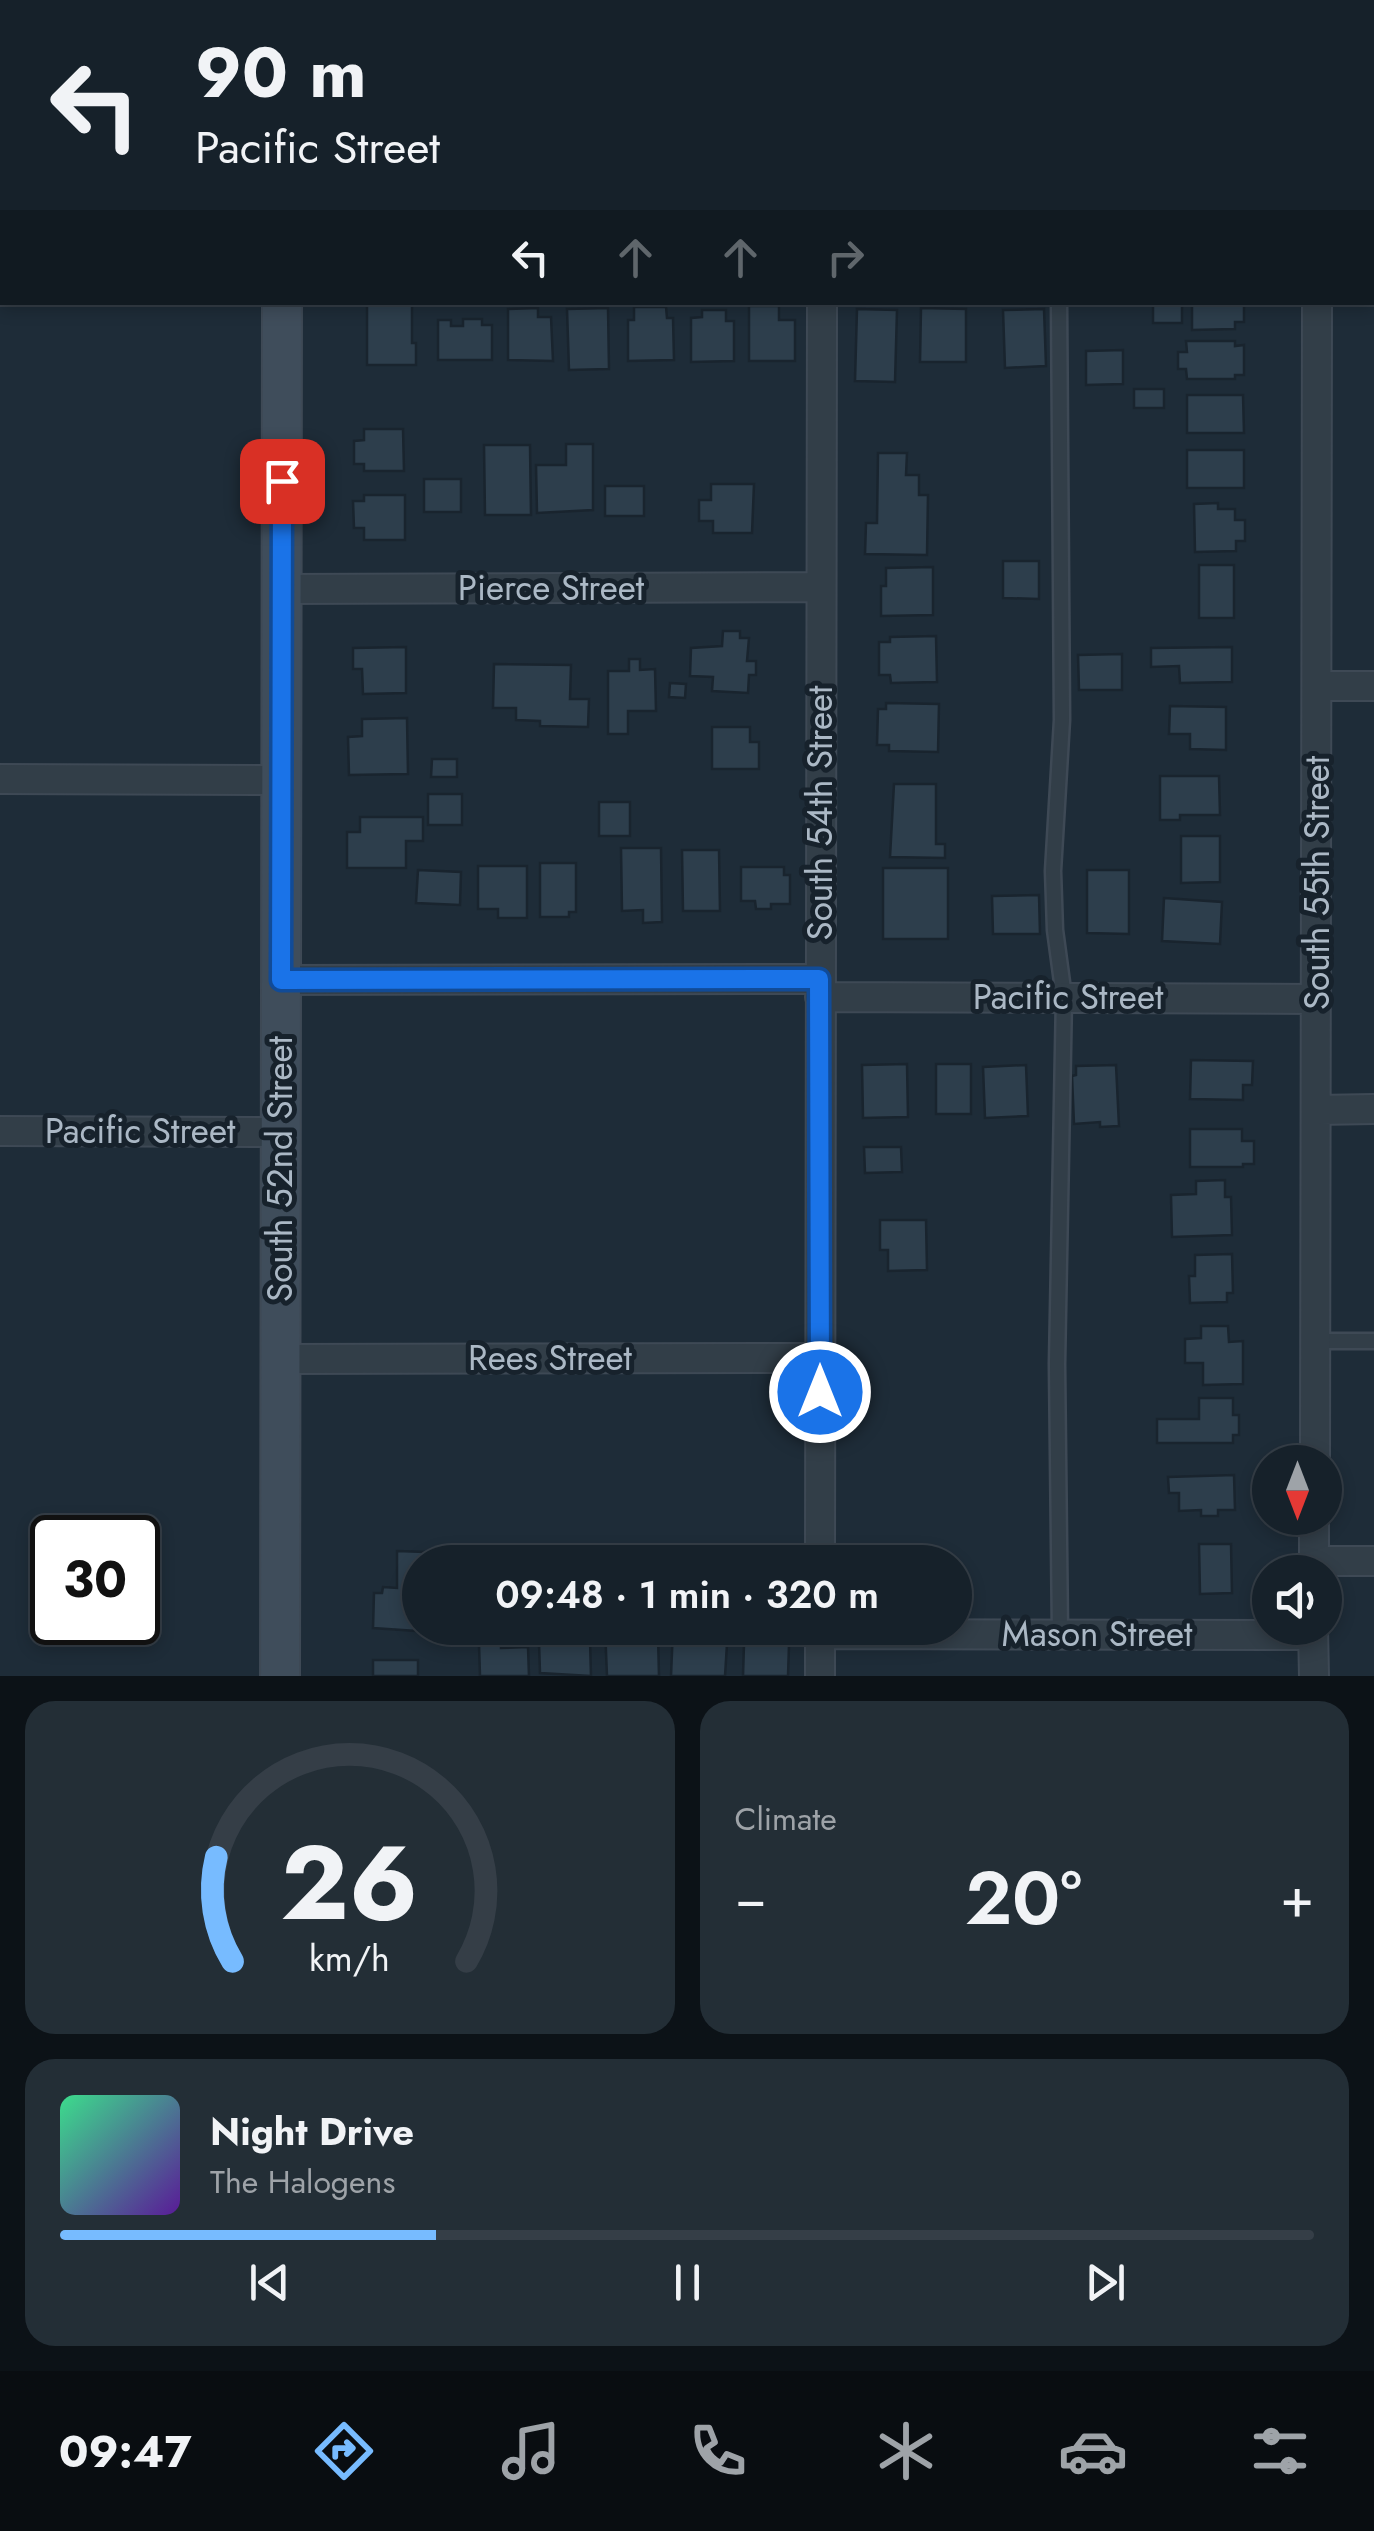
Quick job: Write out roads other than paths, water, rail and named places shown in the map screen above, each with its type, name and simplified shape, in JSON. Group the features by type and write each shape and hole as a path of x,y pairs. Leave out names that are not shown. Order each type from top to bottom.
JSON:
{"street":[{"name":"South 52nd Street","path":"280,1676 282,305"},
{"name":"South 54th Street","path":"820,1545 822,305"},
{"name":"South 55th Street","path":"1314,1445 1317,305"},
{"name":"Pierce Street","path":"282,588 821,586"},
{"path":"1318,686 1374,686"},
{"path":"0,779 282,780"},
{"name":"Pacific Street","path":"281,980 1316,1000"},
{"path":"1317,1110 1374,1109"},
{"name":"Pacific Street","path":"0,1131 280,1132"},
{"name":"Rees Street","path":"280,1359 820,1358"},
{"path":"1342,1564 1374,1561"},
{"name":"Mason Street","path":"972,1633 1252,1632"},
{"path":"820,1645 820,1676"},
{"path":"1314,1645 1314,1676"}],"lane":[{"path":"1059,305 1062,720 1053,871 1055,930 1064,996 1057,1364 1060,1634"},
{"path":"1316,1342 1374,1341"}]}
